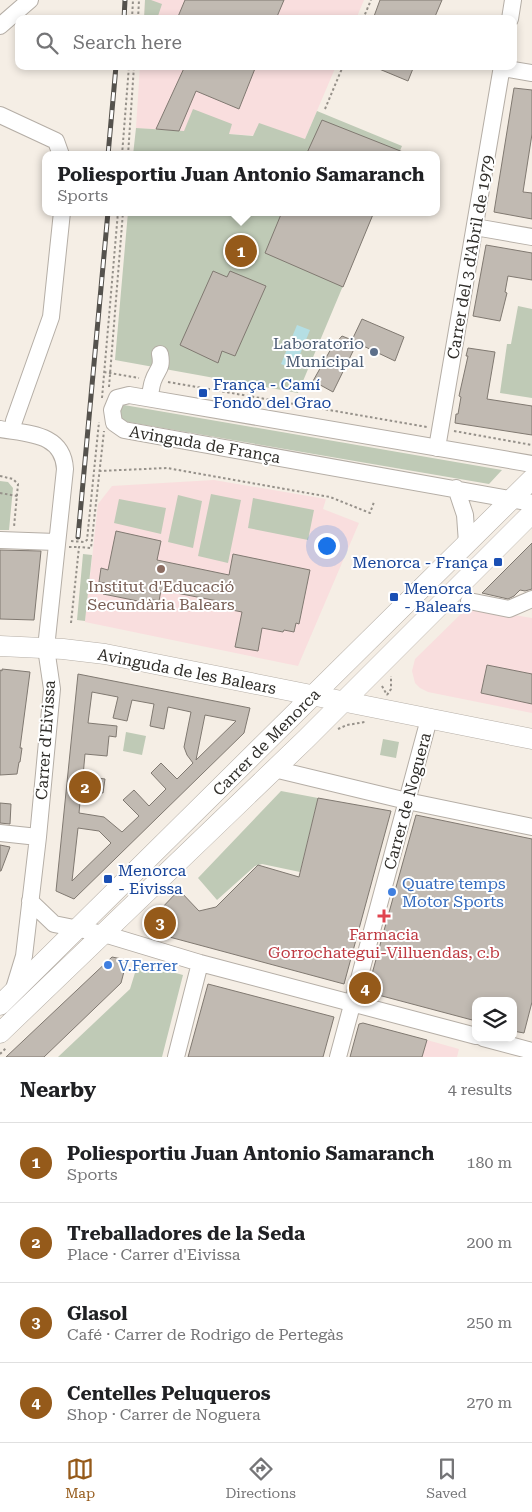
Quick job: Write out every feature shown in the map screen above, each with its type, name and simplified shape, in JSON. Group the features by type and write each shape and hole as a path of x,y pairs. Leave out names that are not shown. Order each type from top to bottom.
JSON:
{"main road":[{"name":"Carrer de Menorca","path":"7,998 467,543 522,500 532,479"},
{"name":"Carrer de Menorca","path":"0,1033 274,769 532,512"},
{"name":"Avinguda de les Balears","path":"0,646 46,648 105,654 532,739"}],"street":[{"path":"0,26 30,0"},
{"path":"511,15 514,0"},
{"name":"Carrer del 3 d'Abril de 1979","path":"437,448 501,70"},
{"path":"517,70 532,73"},
{"path":"0,115 56,141 60,151"},
{"path":"7,425 51,317 62,216"},
{"path":"474,227 532,237"},
{"path":"150,398 153,380 161,369 160,354"},
{"name":"Avinguda de França","path":"522,500 124,430 114,423 112,410 117,398 128,395 532,464"},
{"name":"Carrer d'Eivissa","path":"7,425 43,436 50,441 62,453 65,470 63,542 46,648 52,689 38,837 24,956 7,998"},
{"path":"456,488 465,515 467,543"},
{"path":"7,536 63,542"},
{"path":"469,601 509,608 532,599"},
{"name":"Carrer de Noguera","path":"338,1057 429,719"},
{"path":"274,769 407,801 532,827"},
{"path":"0,833 38,837"},
{"path":"30,901 54,924 104,934 200,963 472,1035"},
{"path":"176,1057 200,963"},
{"path":"498,1042 532,1051"}],"path":[{"path":"132,15 133,0"},
{"path":"138,15 139,0"},
{"path":"365,15 371,0"},
{"path":"122,151 129,70"},
{"path":"128,151 134,70"},
{"path":"325,109 341,70"},
{"path":"101,401 118,216"},
{"path":"104,372 433,428"},
{"path":"63,542 84,542 87,540 99,421"},
{"path":"448,430 532,444"},
{"path":"99,471 167,468 330,497 370,513 374,502"},
{"path":"0,476 13,479 18,484 17,496 7,536"},
{"path":"0,493 17,496"}],"shaded area":[{"path":"145,0 364,0 358,15 144,15"},
{"path":"140,70 334,70 305,139 136,128"},
{"path":"214,480 326,499 323,509 359,523 298,666 85,622 98,504 112,486"},
{"path":"468,607 532,618 532,713 428,692 415,683 412,671 415,659"},
{"path":"427,1040 459,1049 457,1057 422,1057"}],"green space":[{"path":"145,0 162,4 158,15 144,15"},
{"path":"193,109 232,124 229,134 253,136 259,123 305,139 317,111 402,146 400,151 133,151 136,128 184,131"},
{"path":"128,216 372,216 298,393 115,360"},
{"path":"518,306 532,309 532,398 500,393 507,344 511,344"},
{"path":"124,405 502,470 489,484 122,421 118,417 119,408"},
{"path":"0,481 8,482 13,488 9,530 0,530"},
{"path":"211,494 241,500 228,563 198,556"},
{"path":"178,495 202,501 193,548 168,542"},
{"path":"253,498 314,510 308,540 248,528"},
{"path":"119,499 166,508 161,534 114,523"},
{"path":"83,554 92,555 85,621 77,620"},
{"path":"126,732 146,736 142,755 123,751"},
{"path":"383,739 399,742 396,758 380,755"},
{"path":"281,791 318,798 300,872 262,864 255,866 217,900 198,878"},
{"path":"138,963 183,975 162,1057 58,1057 130,989"}],"water":[{"path":"297,325 310,330 294,369 281,364"}],"building":[{"path":"185,0 284,0 278,15 179,15"},
{"path":"380,0 442,0 436,15 374,15"},
{"path":"183,70 254,70 239,109 196,91 179,131 156,129"},
{"path":"382,70 412,70 408,81"},
{"path":"514,88 532,90 532,134 523,192 532,193 532,219 494,212"},
{"path":"322,120 400,151 308,151"},
{"path":"280,216 372,216 343,287 265,253"},
{"path":"486,245 532,253 532,280 508,276 505,292 507,293 500,321 473,316"},
{"path":"213,271 227,277 230,271 266,286 235,356 222,351 218,363 180,345"},
{"path":"362,319 404,337 395,361 357,343 333,392 313,381 332,347 342,336 352,340"},
{"path":"468,348 495,352 487,399 532,406 532,435 455,423"},
{"path":"116,531 161,541 157,560 229,575 233,554 310,570 299,624 296,623 294,632 262,628 258,651 235,647 242,612 222,608 223,602 161,590 159,601 149,599 148,603 103,594 105,583 99,582 101,568 108,570"},
{"path":"532,543 532,589 520,590 508,599 482,593"},
{"path":"0,550 41,551 34,620 0,619"},
{"path":"487,665 532,674 532,704 481,693"},
{"path":"2,669 30,672 20,748 22,748 17,774 0,775 0,670 2,671"},
{"path":"78,674 250,708 244,733 74,899 56,891","holes":["92,692 118,697 113,718 127,721 132,700 154,704 150,726 164,729 168,707 191,712 184,747 193,763 177,779 161,763 151,773 166,789 149,806 134,790 123,800 139,816 122,832 104,817 79,813 81,791 103,793 105,779 83,776 85,754 107,756 109,736 116,737 117,726 88,723","205,715 236,721 196,760","78,828 99,831 111,843 72,881"]},
{"path":"318,798 391,811 344,984 162,935 158,912 179,890 199,911 216,907 258,865 299,877"},
{"path":"0,803 11,804 10,824 0,823"},
{"path":"416,815 532,839 532,1002 524,1033 517,1032 517,997 472,997 472,1020 367,992"},
{"path":"0,845 10,847 1,871 0,871"},
{"path":"112,957 127,960 121,983 44,1057 6,1057"},
{"path":"208,984 334,1017 323,1057 188,1057"},
{"path":"363,1023 427,1040 422,1057 350,1057 359,1024"}],"railway":[{"path":"124,15 125,0"},
{"path":"108,151 116,70"},
{"path":"78,537 108,216"}],"place":[{"name":"Poliesportiu Juan Antonio Samaranch","path":"241,251"},
{"name":"Laboratorio Municipal","path":"374,352"},
{"name":"França - Camí Fondo del Grao","path":"203,393"},
{"name":"Menorca - França","path":"498,562"},
{"name":"Institut d'Educació Secundària Balears","path":"161,569"},
{"name":"Menorca - Balears","path":"394,597"},
{"name":"Treballadores de la Seda","path":"85,787"},
{"name":"Menorca - Eivissa","path":"108,879"},
{"name":"Quatre temps Motor Sports","path":"392,892"},
{"name":"Farmacia Gorrochategui-Villuendas, c.b","path":"384,916"},
{"name":"Glasol","path":"160,923"},
{"name":"V.Ferrer","path":"108,965"},
{"name":"Centelles Peluqueros","path":"365,988"}]}
